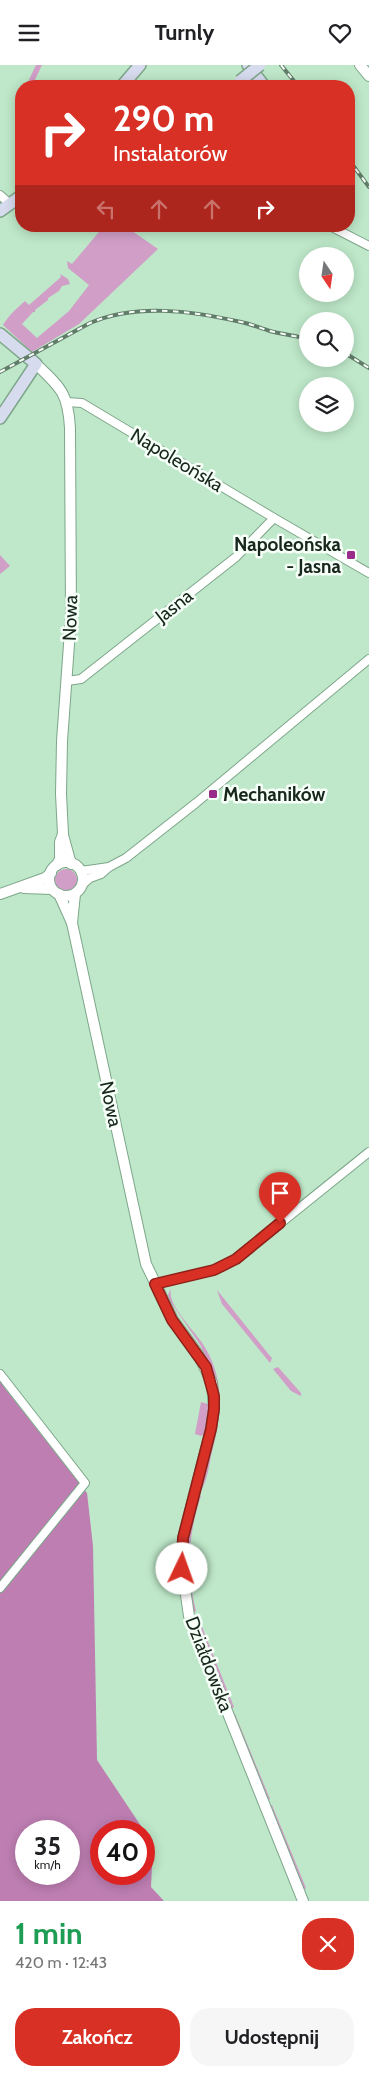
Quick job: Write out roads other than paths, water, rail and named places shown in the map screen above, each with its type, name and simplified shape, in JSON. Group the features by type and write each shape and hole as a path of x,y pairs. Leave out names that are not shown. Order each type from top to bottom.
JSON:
{"main road":[{"path":"127,80 140,65"},
{"path":"248,65 259,80"},
{"path":"242,80 260,65"},
{"path":"0,211 15,200"},
{"path":"0,333 36,364 0,419"}],"street":[{"path":"360,65 369,76"},
{"path":"0,195 10,204"},
{"path":"342,232 369,246"},
{"path":"36,364 58,385 67,402"},
{"name":"Napoleońska","path":"67,402 82,403 369,573"},
{"name":"Nowa","path":"67,402 70,429 71,581 62,749 63,834 71,864"},
{"name":"Jasna","path":"67,681 81,679 236,557 274,518"},
{"path":"21,887 55,892 67,896 90,878 101,874 109,867 126,858 196,803 369,659"},
{"name":"Nowa","path":"54,869 63,834"},
{"path":"0,894 45,878 54,869 71,864 80,871 83,878 78,889"},
{"path":"80,871 109,867"},
{"path":"54,869 50,883 55,892"},
{"name":"Nowa","path":"78,889 72,923 141,1245 146,1264 155,1284"},
{"name":"Nowa","path":"55,892 62,899 67,917 72,923"},
{"path":"155,1284 214,1270 236,1259 369,1151"},
{"name":"Działdowska","path":"155,1284 172,1320 206,1367 214,1396 211,1429 183,1538 182,1569 189,1616 303,1901"},
{"path":"0,1374 85,1483 0,1588"}],"railway":[{"path":"281,65 293,80"},
{"path":"355,168 369,187"},
{"path":"0,372 90,323 127,313 146,311 184,312 245,323 299,337"},
{"path":"354,359 369,368"}],"place":[{"name":"Napoleońska - Jasna","path":"351,555"},
{"name":"Mechaników","path":"213,794"}]}
